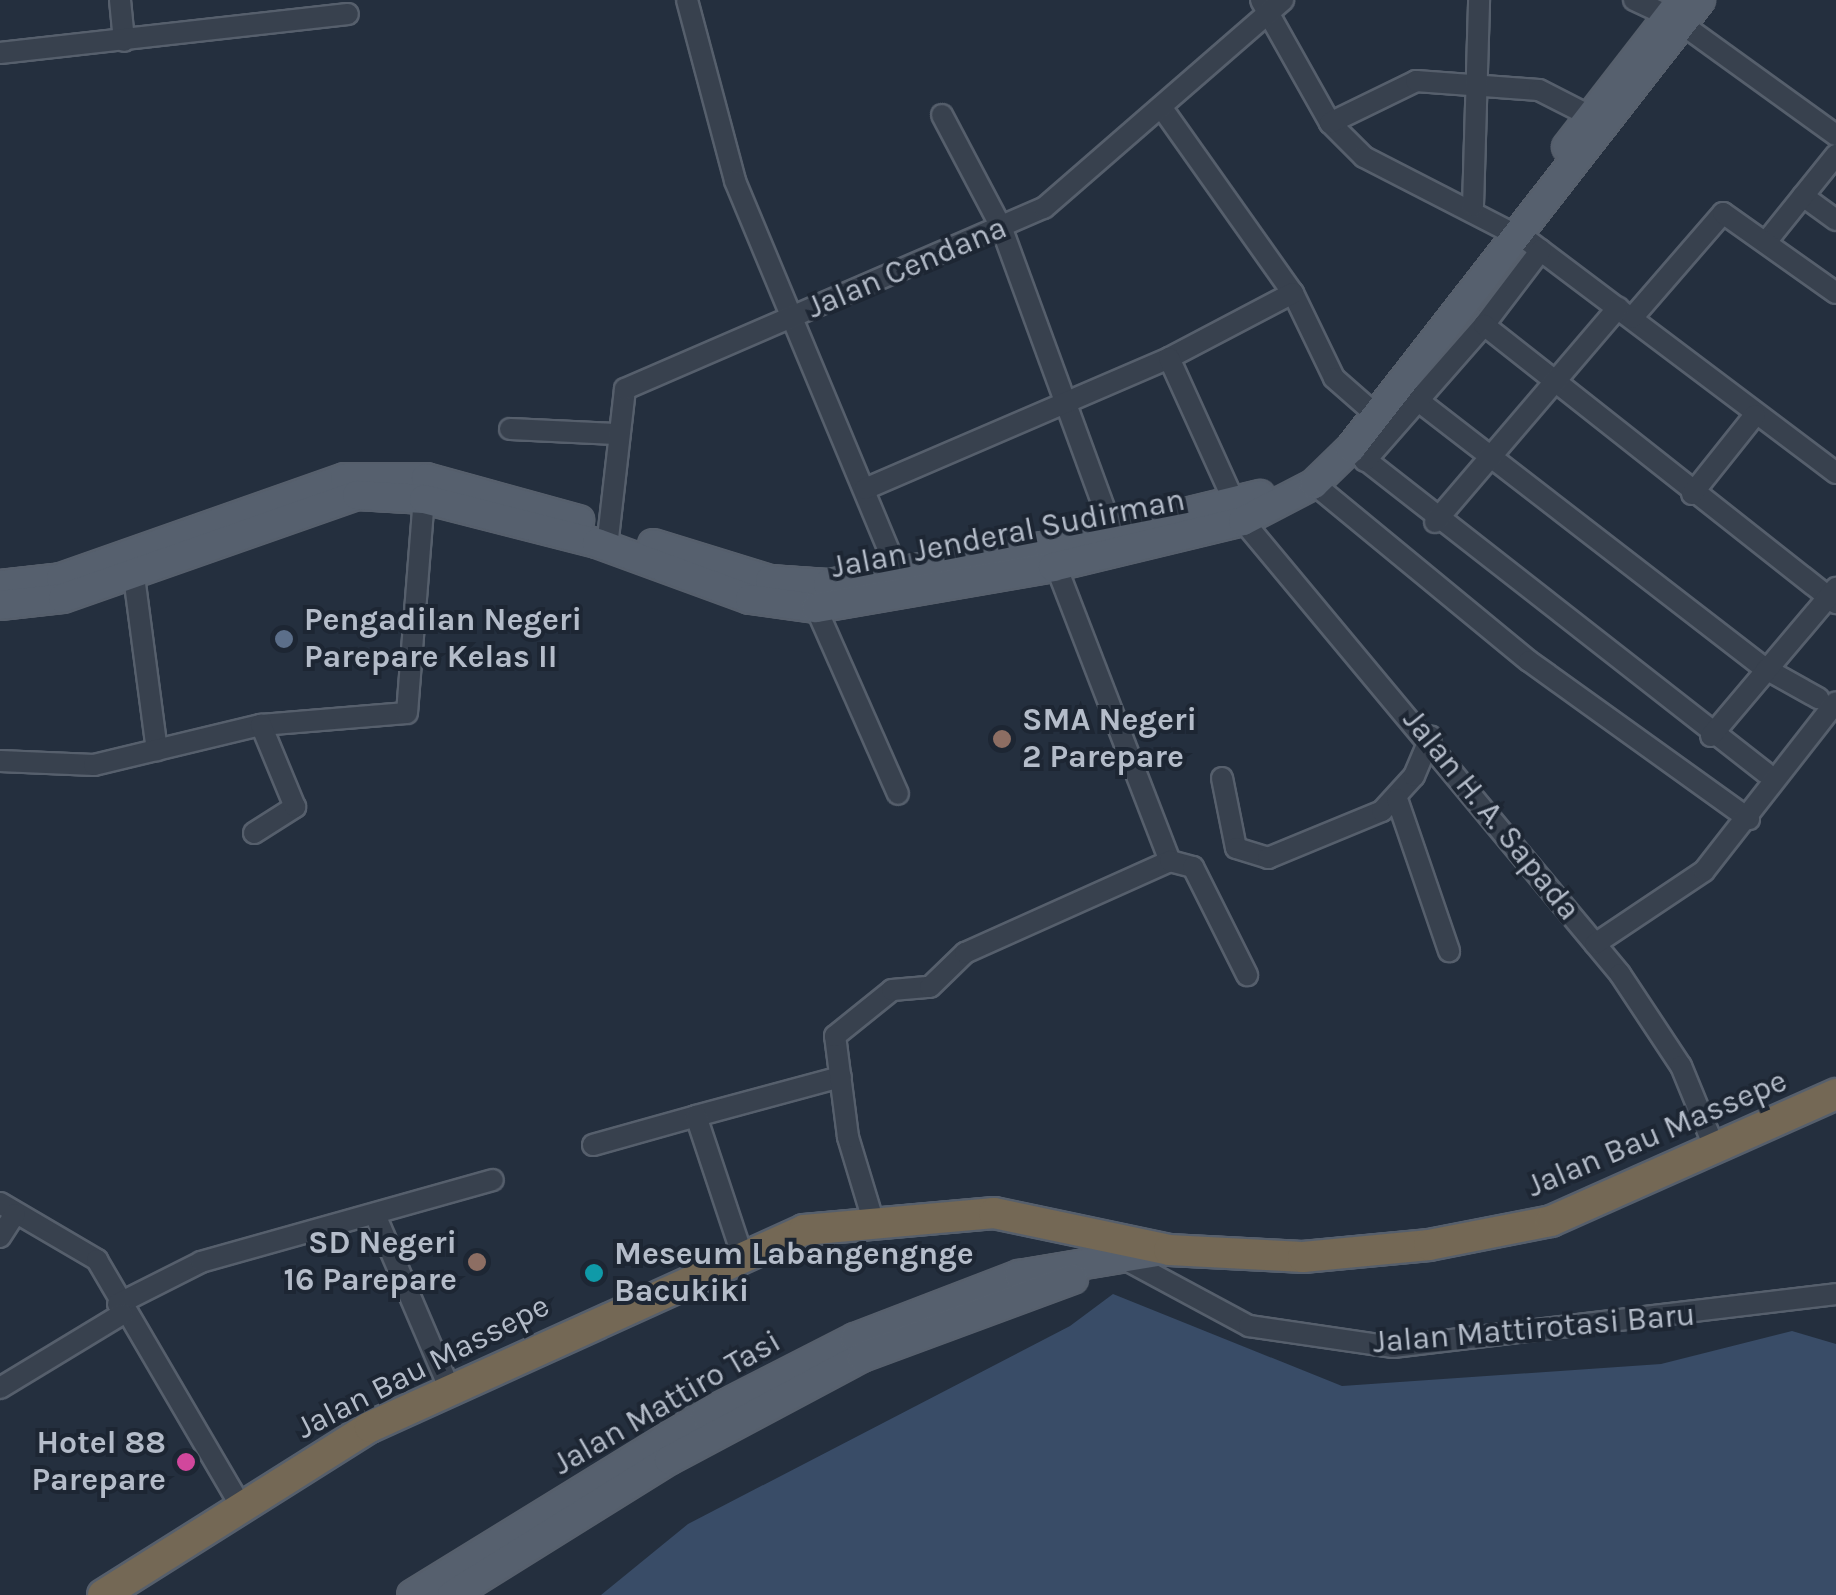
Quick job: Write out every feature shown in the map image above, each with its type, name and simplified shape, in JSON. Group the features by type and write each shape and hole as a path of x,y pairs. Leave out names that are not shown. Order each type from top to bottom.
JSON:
{"highway":[{"name":"Jalan Bau Massepe","path":"103,1595 241,1506 450,1390 742,1254 804,1230 873,1220 1043,1217 1169,1250 1338,1256 1499,1234 1714,1149 1836,1094"}],"main road":[{"name":"Jalan Jenderal Sudirman","path":"0,605 38,604 132,564 389,485 770,580 899,575 1051,557 1113,532 1239,512 1303,471 1368,407 1523,239 1590,116 1679,14 1700,0"},
{"name":"Jalan Jenderal Sudirman","path":"389,485 424,498 608,538 750,599 816,608 1239,512 1314,484 1358,455 1409,394 1523,239 1679,14"},
{"name":"Jalan Jenderal Sudirman","path":"0,585 132,564"},
{"name":"Jalan Mattiro Tasi","path":"412,1595 862,1356 1082,1270 1169,1250"},
{"name":"Jalan Mattiro Tasi","path":"452,1595 581,1504"}],"street":[{"path":"120,0 124,41"},
{"path":"687,0 719,138 796,316 899,575"},
{"path":"1473,206 1478,0"},
{"path":"1634,0 1679,14 1836,135"},
{"path":"1271,4 1330,122 1398,178 1473,206 1523,239 1836,473"},
{"name":"Jalan Cendana","path":"608,538 620,400 639,379 1002,229 1069,192 1164,111 1271,4"},
{"path":"0,53 348,14"},
{"path":"1330,122 1398,84 1477,81 1538,90 1590,116"},
{"path":"1164,111 1294,293 1334,378 1368,407"},
{"path":"942,115 1002,229 1113,532"},
{"path":"1766,242 1836,154"},
{"path":"1803,196 1836,220"},
{"path":"1435,522 1486,454 1718,214 1766,242 1836,293"},
{"path":"1523,239 1484,324 1409,394 1766,669 1827,700 1748,819 1704,871 1595,944"},
{"path":"865,489 1064,399 1169,358 1294,293"},
{"path":"1484,324 1692,494 1833,596 1712,736"},
{"name":"Jalan H. A. Sapada","path":"1169,358 1239,512 1431,736 1595,944 1681,1066 1714,1149"},
{"path":"1692,494 1755,414"},
{"path":"510,429 616,434"},
{"path":"1358,455 1435,522 1712,736 1766,773"},
{"path":"1314,484 1530,661 1748,819"},
{"path":"0,761 94,766 261,726 407,713 424,498"},
{"path":"1051,557 1170,861"},
{"path":"132,564 158,750"},
{"path":"816,608 898,794"},
{"path":"254,832 294,808 261,726"},
{"path":"1222,778 1236,848 1252,858 1339,835 1397,799 1431,736"},
{"path":"1397,799 1448,951"},
{"path":"873,1220 841,1077 837,1032 892,990 930,988 965,952 1170,861 1193,867 1246,975"},
{"path":"593,1145 841,1077"},
{"path":"696,1116 742,1254"},
{"path":"0,1388 120,1309 202,1262 376,1217 492,1180"},
{"path":"0,1237 7,1209 96,1260 120,1309 241,1506"},
{"path":"376,1217 450,1390"},
{"name":"Jalan Mattirotasi Baru","path":"1130,1262 1249,1326 1393,1347 1836,1294"}],"water":[{"path":"1113,1294 1342,1386 1661,1364 1792,1331 1836,1344 1836,1595 601,1595 688,1524 1070,1326"}],"place":[{"name":"Pengadilan Negeri Parepare Kelas II","path":"284,639"},
{"name":"SMA Negeri 2 Parepare","path":"1002,739"},
{"name":"SD Negeri 16 Parepare","path":"477,1262"},
{"name":"Meseum Labangengnge Bacukiki","path":"594,1273"},
{"name":"Hotel 88 Parepare","path":"186,1462"}]}
